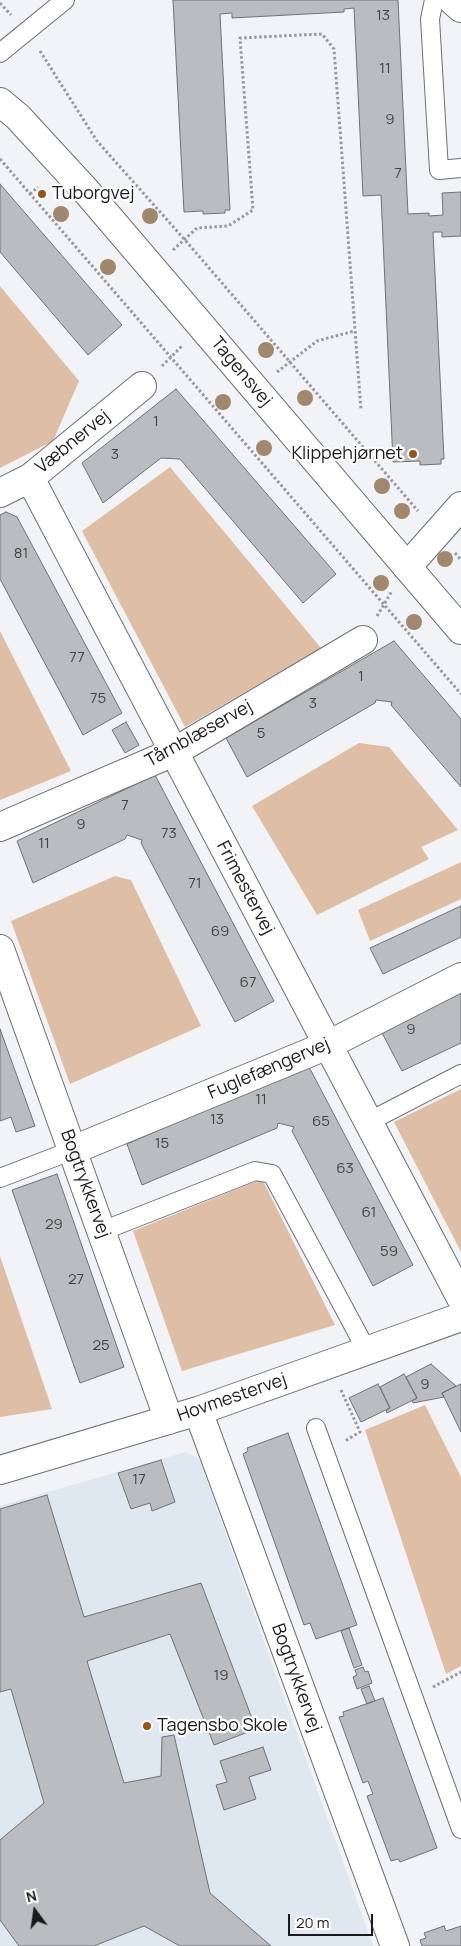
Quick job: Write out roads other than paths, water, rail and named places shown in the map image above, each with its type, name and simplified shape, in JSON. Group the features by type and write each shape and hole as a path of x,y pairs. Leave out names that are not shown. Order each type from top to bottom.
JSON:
{"street":[{"path":"452,0 461,8"},
{"name":"Tagensvej","path":"0,85 9,109 153,268 461,630"},
{"name":"Væbnervej","path":"0,493 30,478 142,386"},
{"name":"Frimestervej","path":"30,478 461,1298"},
{"path":"407,567 461,506"},
{"name":"Tårnblæservej","path":"0,827 174,752 363,640"},
{"name":"Bogtrykkervej","path":"0,949 169,1420"},
{"name":"Fuglefængervej","path":"73,1150 328,1045 461,977"},
{"name":"Hovmestervej","path":"0,1470 169,1420 461,1317"},
{"name":"Bogtrykkervej","path":"198,1410 395,1946"}],"lane":[{"path":"0,53 65,0"},
{"path":"434,0 430,20 439,170 461,168"},
{"path":"368,1122 461,1074"},
{"path":"0,1178 73,1150"},
{"path":"102,1231 255,1171 272,1174 367,1351"},
{"path":"316,1428 461,1829"}],"place":[{"name":"Tuborgvej","path":"42,194"},
{"name":"Klippehjørnet","path":"413,454"},
{"name":"Tagensbo Skole","path":"147,1726"}]}
